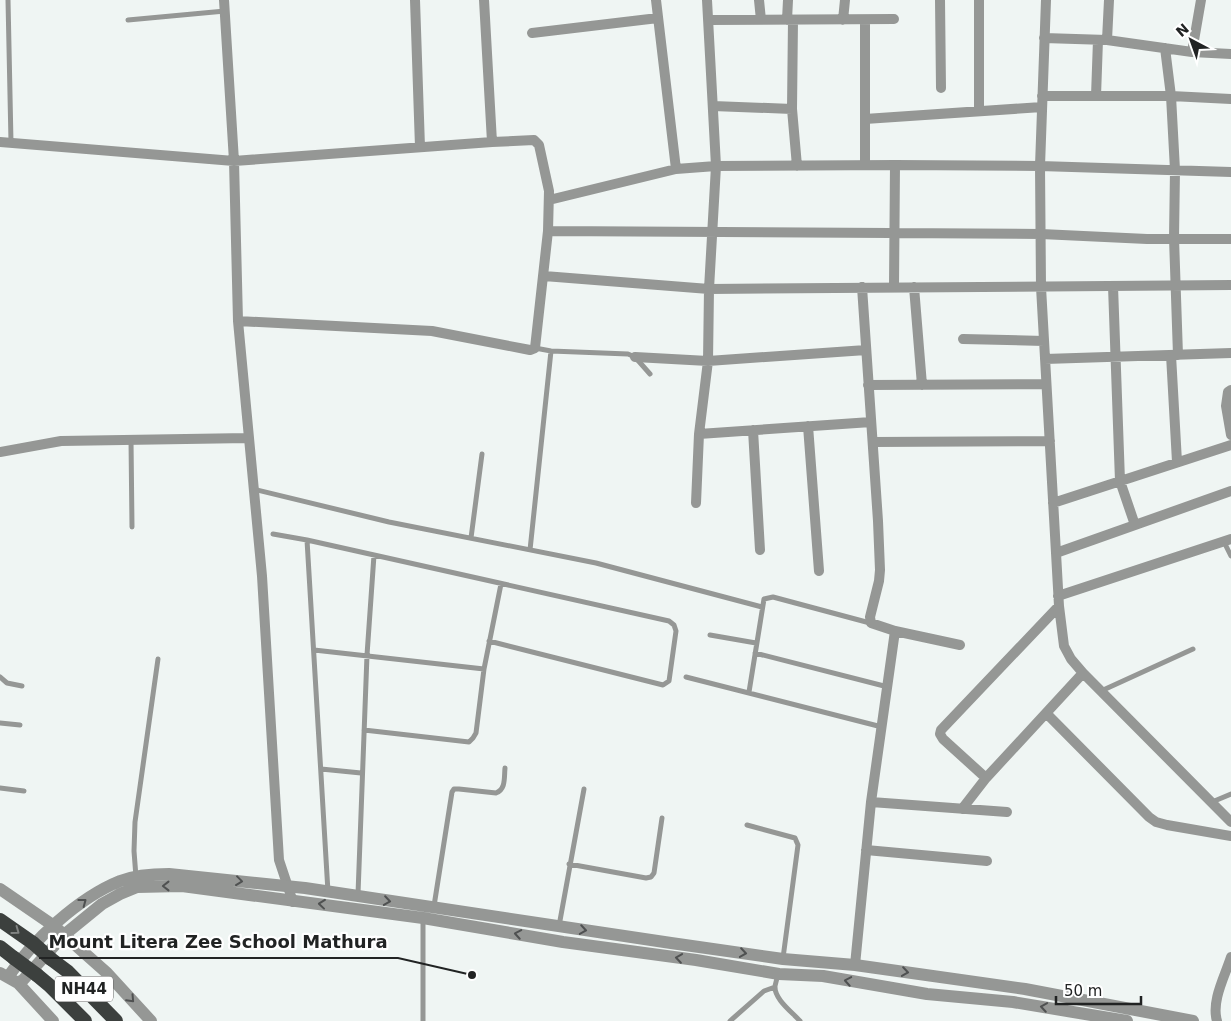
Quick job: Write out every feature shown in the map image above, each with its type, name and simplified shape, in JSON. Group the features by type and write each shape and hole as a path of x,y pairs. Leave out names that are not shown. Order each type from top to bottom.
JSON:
{"highway":[{"name":"NH44","path":"0,920 33,943 67,971 116,1021"},
{"name":"NH44","path":"0,947 50,985 85,1021"}],"street":[{"path":"415,0 420,147"},
{"path":"484,0 492,142"},
{"path":"656,0 676,169"},
{"path":"696,503 699,434 708,361 709,289 716,166 707,0"},
{"path":"759,0 761,20"},
{"path":"788,0 792,109 797,166"},
{"path":"843,20 845,0"},
{"path":"940,0 941,88"},
{"path":"979,0 979,111"},
{"path":"1046,0 1040,166 1041,287 1058,601 1064,646 1071,659 1101,691 1231,822"},
{"path":"1096,96 1102,40 1109,0"},
{"path":"1192,52 1201,0"},
{"path":"225,5 234,161 238,321 262,576 279,860 292,902"},
{"path":"532,33 658,18"},
{"path":"708,20 894,20"},
{"path":"865,20 866,165"},
{"path":"1044,38 1102,40 1192,52 1231,54"},
{"path":"1165,48 1171,96 1175,170 1174,238 1176,285 1174,355 1177,462"},
{"path":"865,119 979,111 1096,96 1171,96 1231,99"},
{"path":"713,106 792,109"},
{"path":"5,143 234,161 492,142 534,140 537,142 543,157 549,200 544,276 535,348 530,350 432,330 238,321"},
{"path":"894,287 895,165"},
{"path":"549,200 676,169 716,166 1040,166 1231,172"},
{"path":"548,231 1041,234 1147,239 1231,239"},
{"path":"544,276 709,289 1231,285"},
{"path":"1113,286 1120,481 1135,525"},
{"path":"862,287 880,570 879,582 870,617 871,623 895,631 960,645"},
{"path":"914,287 922,385"},
{"path":"963,339 1044,341"},
{"path":"635,357 708,361 866,350"},
{"path":"1045,359 1231,354"},
{"path":"868,385 1046,384"},
{"path":"1231,390 1228,392 1226,406 1231,435"},
{"path":"699,434 871,422"},
{"path":"808,426 819,571"},
{"path":"753,430 760,550"},
{"path":"0,452 60,441 248,438"},
{"path":"873,442 1050,441"},
{"path":"1053,503 1231,445"},
{"path":"1056,553 1231,491"},
{"path":"986,778 944,739 940,734 941,730 1058,601 1227,540"},
{"path":"855,966 866,850 895,631"},
{"path":"962,809 986,778 1084,673"},
{"path":"1046,713 1156,822 1231,836"},
{"path":"872,802 1008,812"},
{"path":"866,850 986,861"},
{"path":"8,978 46,933 83,902 100,891 122,881 147,874 169,874 286,886 659,942 1025,989 1193,1021"},
{"path":"8,978 23,980 64,935 102,904 120,894 137,887 182,886 422,918 563,942 779,974 825,977 927,994 1013,1002 1127,1021"},
{"path":"0,889 54,926 107,973 151,1021"},
{"path":"657,955 659,942"},
{"path":"1217,1021 1215,1014 1217,1000 1231,957"},
{"path":"825,977 827,963"},
{"path":"8,978 53,1021"}],"lane":[{"path":"5,143 8,0"},
{"path":"128,20 225,5"},
{"path":"535,348 551,351 628,354 635,357 650,374"},
{"path":"530,550 551,351"},
{"path":"131,440 132,528"},
{"path":"471,538 482,454"},
{"path":"253,490 389,522 596,563 762,607"},
{"path":"273,534 307,540 672,623 676,627 669,681 663,685 489,641"},
{"path":"307,540 328,892"},
{"path":"1227,540 1231,556"},
{"path":"358,897 361,773 374,555"},
{"path":"364,730 469,742 473,738 476,733 484,669 501,584"},
{"path":"749,692 764,600 773,598 871,623"},
{"path":"710,635 756,643"},
{"path":"1101,691 1193,649"},
{"path":"314,650 484,669"},
{"path":"754,653 888,687"},
{"path":"136,877 134,852 136,822 158,660"},
{"path":"0,677 7,683 22,686"},
{"path":"686,677 882,727"},
{"path":"0,723 20,725"},
{"path":"434,907 452,792 454,789 458,789 496,793 503,788 506,768"},
{"path":"321,769 361,773"},
{"path":"0,788 24,791"},
{"path":"559,926 584,789"},
{"path":"1212,802 1231,794"},
{"path":"569,864 646,878 651,877 654,873 662,818"},
{"path":"748,825 795,838 798,841 783,958"},
{"path":"422,918 423,1021"},
{"path":"779,974 775,987 780,1000 800,1021"},
{"path":"730,1021 764,992 775,987"}],"place":[{"name":"Mount Litera Zee School Mathura","path":"472,975"}]}
